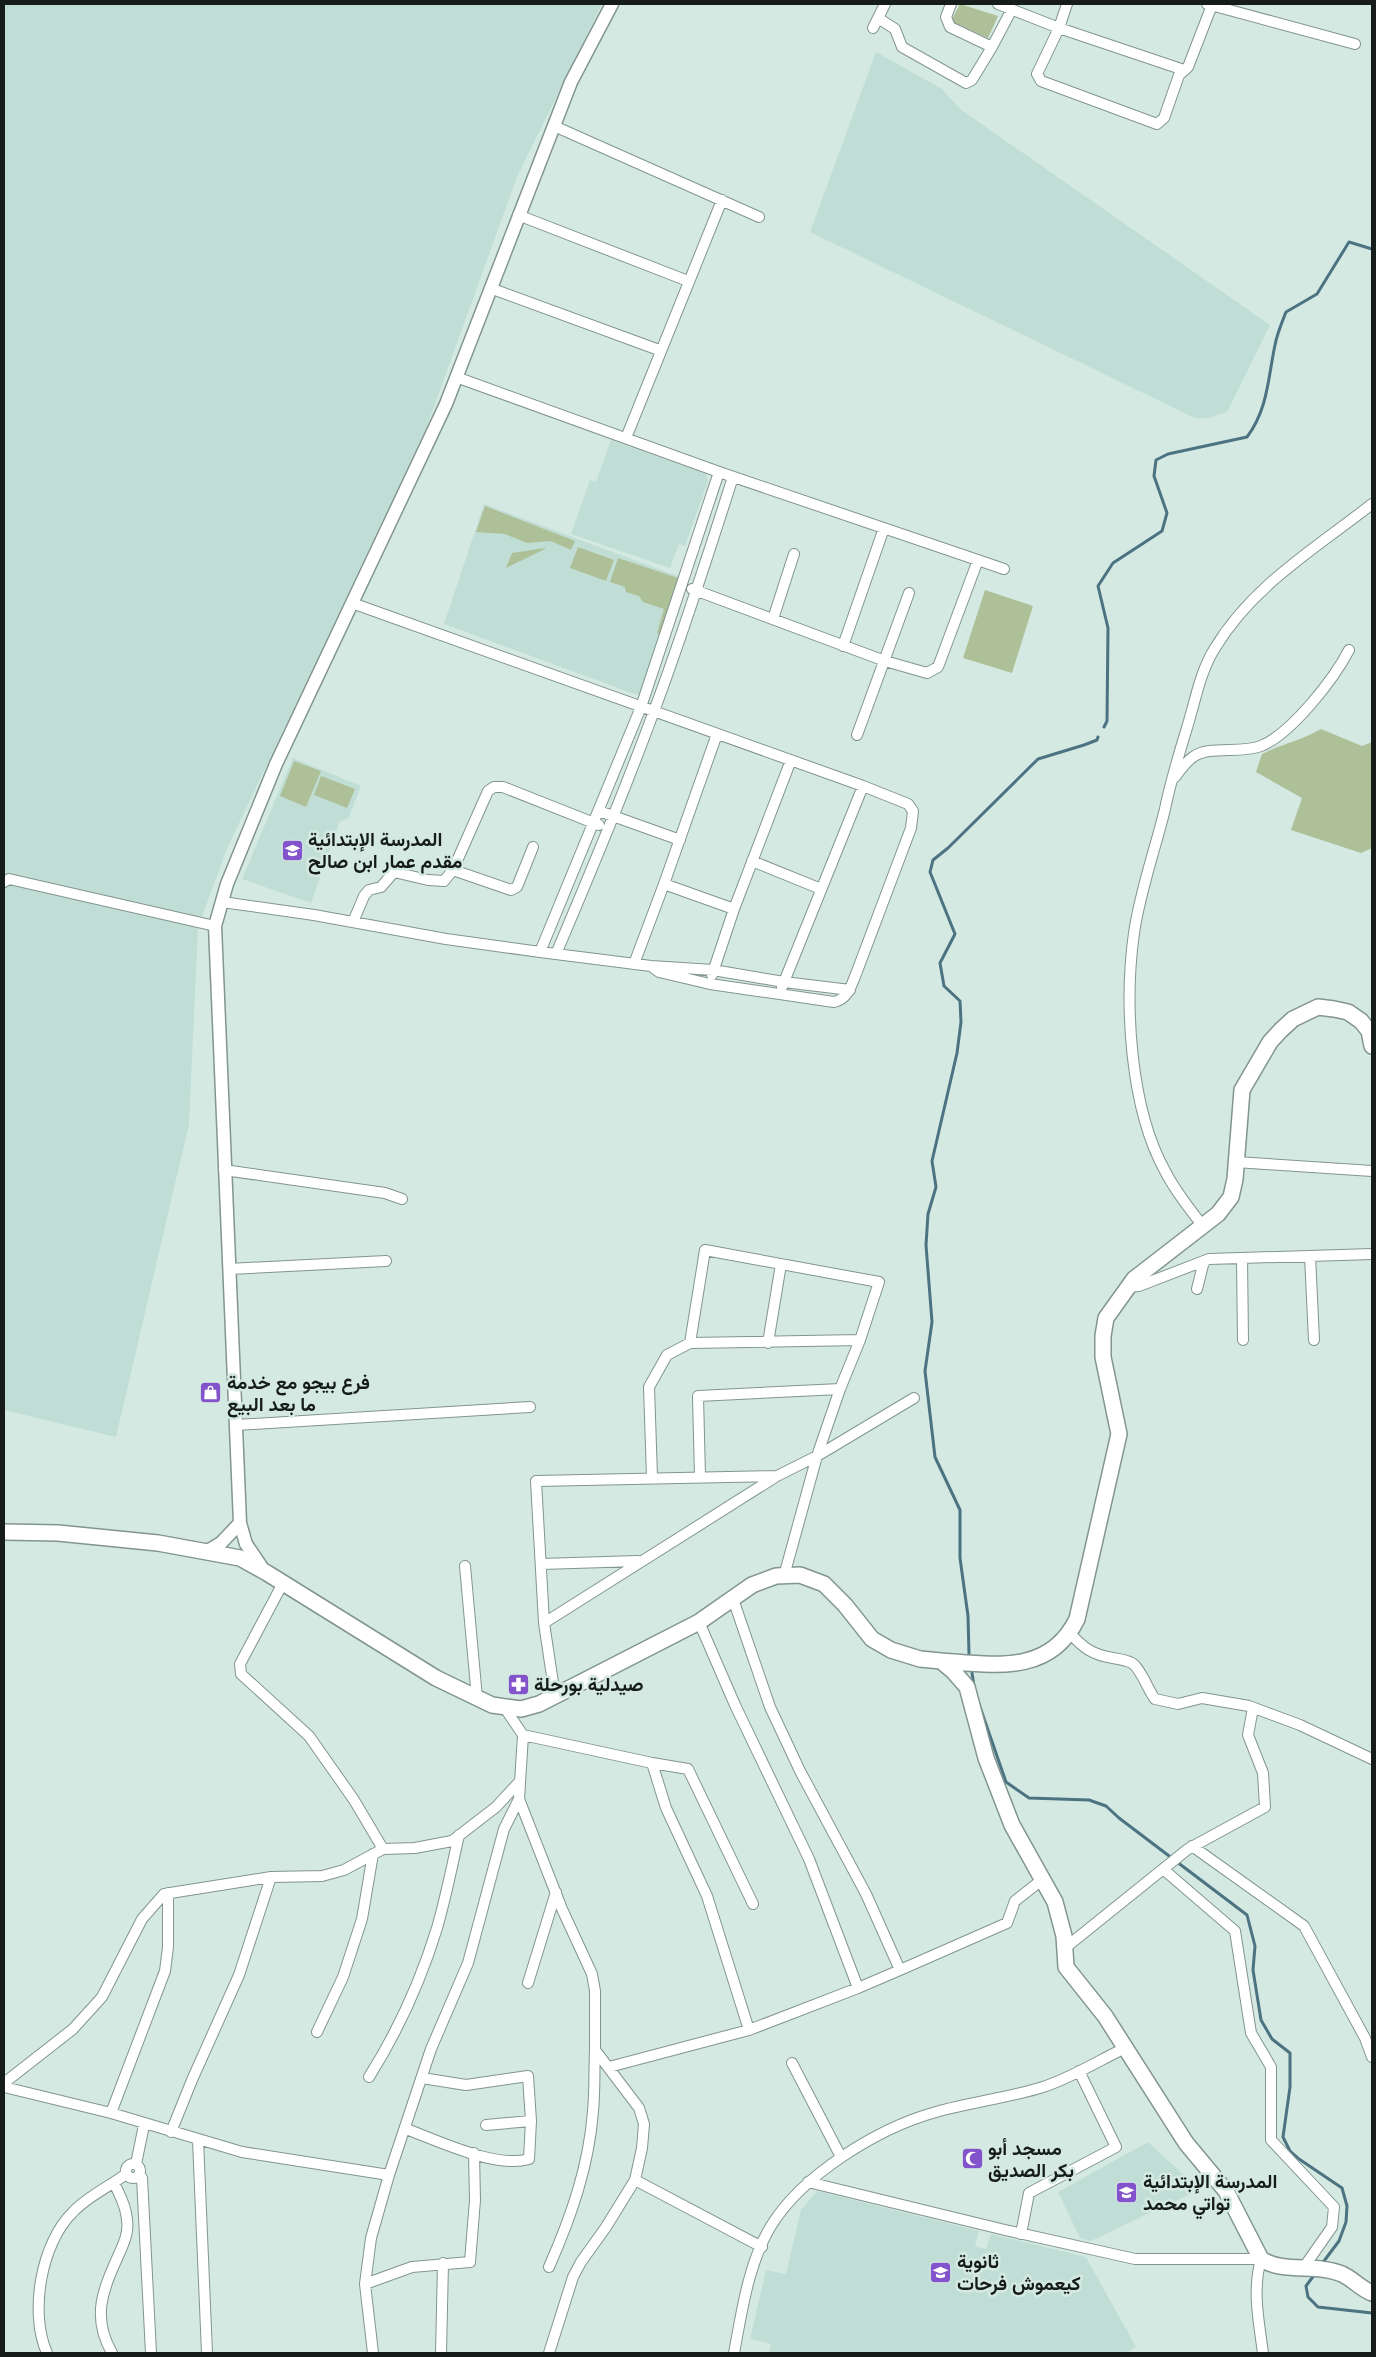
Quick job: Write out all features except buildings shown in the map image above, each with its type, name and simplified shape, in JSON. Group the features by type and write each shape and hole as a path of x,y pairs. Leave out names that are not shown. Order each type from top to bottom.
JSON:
{"main road":[{"path":"4,1532 58,1533 158,1543 240,1558 436,1678 492,1705 504,1707 521,1709 539,1704 699,1622 752,1586 776,1576 800,1575 824,1584 845,1605 872,1639 891,1650 920,1659 941,1661 992,1664 1039,1659 1053,1650 1070,1634 1077,1619 1119,1434 1103,1357 1103,1336 1106,1318 1134,1279 1218,1214 1230,1197 1235,1180 1242,1090 1270,1042 1293,1019 1318,1007 1348,1012 1361,1021 1369,1031 1372,1046"},
{"path":"941,1661 967,1687 986,1758 1012,1826 1055,1902 1064,1936 1066,1966 1105,2016 1186,2142 1226,2191 1260,2259 1270,2266 1313,2268 1341,2274 1372,2293"}],"street":[{"path":"265,1572 246,1544 240,1523 215,926 226,884 276,764 446,404 571,82 612,4"},
{"path":"873,28 885,4"},
{"path":"951,4 946,20 950,27 992,47"},
{"path":"998,4 1059,28 1184,70"},
{"path":"1067,4 1059,28 1037,74 1041,81 1157,124 1164,118 1179,75 1188,66 1209,4 1355,44"},
{"path":"878,18 895,29 902,47 966,83 972,80 1012,9"},
{"path":"554,126 759,217"},
{"path":"626,438 659,350 676,318 688,281 722,200"},
{"path":"518,215 688,281"},
{"path":"490,288 659,350"},
{"path":"456,377 733,477 1004,569"},
{"path":"540,952 600,811 641,707 719,472"},
{"path":"556,954 614,816 654,712 697,591 733,477"},
{"path":"1202,1225 1180,1196 1164,1170 1150,1136 1139,1095 1131,1034 1129,981 1134,932 1170,784 1203,673 1214,649 1229,628 1266,586 1310,549 1372,504"},
{"path":"843,646 884,528"},
{"path":"773,619 794,554"},
{"path":"683,585 884,661 927,672 938,667 978,560"},
{"path":"856,735 909,593"},
{"path":"352,603 862,786 908,804 913,811 913,819 850,990 841,1000 834,1002 710,984 659,972 651,966"},
{"path":"1170,784 1194,756 1205,752 1248,750 1262,746 1279,734 1322,692 1338,671 1349,650"},
{"path":"634,964 717,734"},
{"path":"710,984 734,909 791,760"},
{"path":"780,995 862,786"},
{"path":"353,922 364,896 370,890 381,887 394,872 428,880 444,881 454,870 483,801 488,791 494,787 503,787 608,829"},
{"path":"600,811 680,840"},
{"path":"454,870 511,890 516,887 533,847"},
{"path":"752,862 821,889"},
{"path":"4,882 9,879 215,926"},
{"path":"664,884 734,909"},
{"path":"222,902 353,922 446,939 651,966 713,970 784,982 850,990"},
{"path":"1236,1162 1372,1171"},
{"path":"224,1170 385,1193 402,1199"},
{"path":"690,1343 705,1250 879,1282 860,1340 840,1389 817,1456 784,1576"},
{"path":"1128,1287 1139,1286 1209,1259 1372,1254"},
{"path":"1310,1256 1314,1340"},
{"path":"1242,1258 1243,1340"},
{"path":"229,1269 386,1261"},
{"path":"1198,1289 1204,1261"},
{"path":"768,1343 781,1264"},
{"path":"652,1477 649,1386 667,1354 690,1343 860,1340"},
{"path":"700,1477 698,1396 840,1389"},
{"path":"544,1623 777,1476 817,1456 914,1398"},
{"path":"236,1425 530,1407"},
{"path":"555,1696 544,1623 536,1481 652,1477 777,1476"},
{"path":"206,1552 221,1543 240,1523"},
{"path":"541,1564 639,1562"},
{"path":"465,1566 477,1698"},
{"path":"283,1583 240,1664 241,1674 309,1736 354,1800 383,1849"},
{"path":"733,1599 770,1707 800,1772 866,1894 900,1970"},
{"path":"699,1622 735,1705 809,1859 858,1988"},
{"path":"1070,1634 1084,1649 1099,1656 1132,1663 1139,1670 1146,1686 1155,1699 1178,1704 1202,1698 1253,1708 1300,1725 1372,1759"},
{"path":"373,2353 365,2284 371,2238 389,2175 406,2129 431,2049 468,1963 504,1829 519,1800 523,1735 504,1707"},
{"path":"1065,1948 1192,1846 1265,1807 1263,1773 1248,1735 1253,1708"},
{"path":"523,1735 688,1769 753,1904"},
{"path":"652,1763 666,1808 706,1896 748,2030"},
{"path":"4,2083 73,2029 102,1997 142,1919 164,1894 271,1877 322,1876 344,1870 383,1849 424,1846 452,1841 496,1807 520,1781"},
{"path":"519,1800 592,1974 596,1991 593,2112 588,2152 576,2202 550,2267"},
{"path":"370,2077 402,2019 437,1928 459,1835"},
{"path":"1192,1846 1304,1926 1365,2038 1372,2058"},
{"path":"317,2032 342,1977 362,1919 373,1854"},
{"path":"1170,1863 1235,1931 1251,2033 1271,2067 1271,2140 1334,2207 1332,2227 1313,2268"},
{"path":"171,2132 239,1975 271,1877"},
{"path":"609,2067 748,2030 900,1970 1007,1923 1015,1901 1043,1879"},
{"path":"528,1982 556,1892"},
{"path":"111,2113 165,1971 168,1947 168,1894"},
{"path":"734,2353 753,2266 770,2228 787,2204 808,2182 841,2157 906,2124 934,2113 1043,2087 1125,2048"},
{"path":"549,2353 573,2277 635,2180 642,2148 644,2124 639,2108 595,2050"},
{"path":"792,2063 841,2157"},
{"path":"1021,2234 1029,2193 1116,2147 1079,2071"},
{"path":"406,2129 474,2153 508,2161 518,2162 529,2159 531,2121 528,2076 466,2085 422,2078"},
{"path":"4,2087 111,2113 144,2125 242,2152 389,2175"},
{"path":"486,2125 531,2121"},
{"path":"144,2125 138,2169 142,2178 152,2353"},
{"path":"198,2140 207,2353"},
{"path":"365,2284 412,2267 470,2262 475,2200 474,2153"},
{"path":"47,2353 40,2318 40,2282 53,2240 72,2212 126,2174 128,2165 138,2169"},
{"path":"635,2180 762,2247"},
{"path":"808,2182 1021,2234 1134,2259 1260,2259 1256,2274 1256,2293 1263,2353"},
{"path":"112,2353 105,2341 99,2312 108,2279 126,2238 128,2221 121,2196 114,2183"},
{"path":"441,2353 442,2263"}],"shaded area":[{"path":"4,4 602,4 517,177 427,426 226,851 198,928 189,1124 116,1437 4,1410"},
{"path":"876,52 942,89 960,109 1270,325 1227,412 1209,418 1195,418 810,232"},
{"path":"611,440 706,474 708,481 685,546 679,544 670,568 571,534 590,480 596,482"},
{"path":"484,504 680,577 643,694 634,694 444,624"},
{"name":"المدرسة الإبتدائية مقدم عمار ابن صالح","path":"293,758 361,786 348,819 340,821 311,903 242,879"},
{"name":"المدرسة الإبتدائية تواتي محمد","path":"1148,2142 1197,2187 1196,2191 1091,2241 1080,2238 1058,2192"},
{"name":"ثانوية كيعموش فرحات","path":"817,2191 979,2231 975,2246 986,2249 991,2234 1086,2257 1136,2347 1127,2353 769,2353 771,2344 750,2339 766,2270 786,2274 801,2210"}],"green space":[{"path":"960,4 998,16 988,38 951,21"},
{"path":"485,506 575,541 571,550 551,541 527,543 505,534 476,532"},
{"path":"578,547 614,560 606,581 570,568"},
{"path":"545,549 506,568 512,553"},
{"path":"618,558 678,578 660,634 657,633 664,609 643,602 639,596 626,592 625,587 610,582"},
{"path":"985,590 1033,606 1012,673 963,658"},
{"path":"1321,729 1362,746 1372,742 1372,848 1361,853 1291,830 1302,798 1256,772 1262,754"},
{"path":"294,761 321,771 306,807 280,796"},
{"path":"321,776 355,789 347,808 314,795"}],"waterway":[{"path":"1104,727 1107,721 1108,628 1098,586 1113,563 1162,531 1167,513 1154,476 1156,460 1168,454 1247,437 1263,404 1276,341 1286,312 1317,294 1349,242 1372,249"},
{"path":"969,1654 968,1616 960,1558 960,1510 935,1457 925,1371 932,1322 926,1245 928,1214 936,1187 932,1161 957,1053 961,1022 960,1001 944,986 940,963 955,934 930,872 933,860 948,848 1038,759 1084,745 1097,740 1098,737"},
{"path":"972,1673 974,1686"},
{"path":"979,1704 1006,1782 1029,1798 1089,1800 1106,1806 1119,1818 1247,1915 1255,1946 1253,1970 1261,2020 1272,2039 1290,2053 1290,2087 1283,2137 1290,2151 1299,2159 1342,2188 1347,2206 1346,2222 1339,2241 1321,2265"},
{"path":"1315,2274 1306,2286 1308,2297 1318,2307 1372,2313"}],"place":[{"name":"المدرسة الإبتدائية مقدم عمار ابن صالح","path":"292,850"},
{"name":"فرع بيجو مع خدمة ما بعد البيع","path":"211,1393"},
{"name":"صيدلية بورحلة","path":"518,1684"},
{"name":"مسجد أبو بكر الصديق","path":"972,2159"},
{"name":"المدرسة الإبتدائية تواتي محمد","path":"1127,2192"},
{"name":"ثانوية كيعموش فرحات","path":"941,2272"}]}
